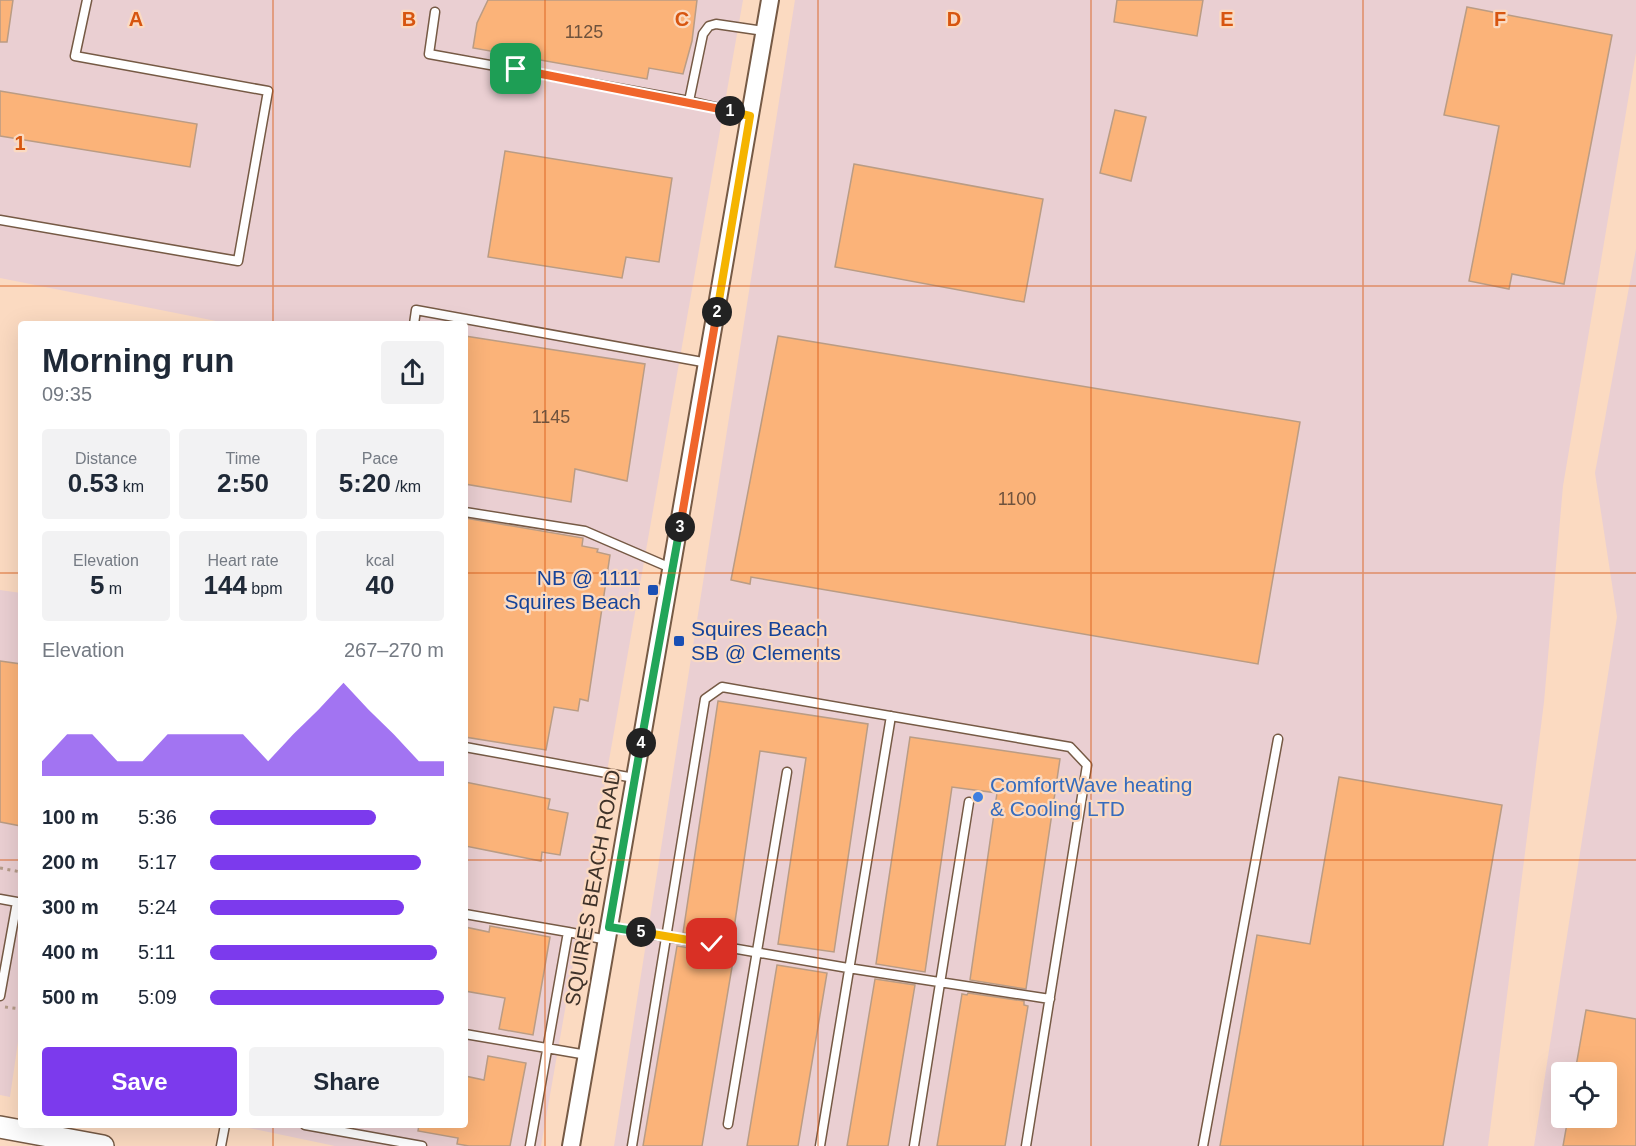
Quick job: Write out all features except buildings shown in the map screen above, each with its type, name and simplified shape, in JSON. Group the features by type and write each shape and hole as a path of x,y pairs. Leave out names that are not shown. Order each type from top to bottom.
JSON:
{"street":[{"name":"SQUIRES BEACH ROAD","path":"571,1146 770,0"},
{"path":"0,1127 103,1146"}],"lane":[{"path":"0,220 238,261 267,91 75,56 87,0"},
{"path":"435,12 429,54 689,101 750,116"},
{"path":"689,101 703,34 709,26 717,24 764,31"},
{"path":"414,321 416,310 708,363"},
{"path":"468,512 585,531 673,569"},
{"path":"632,1146 705,699 722,687 1070,747 1087,765 1026,1146"},
{"path":"820,1146 891,716"},
{"path":"1203,1146 1278,739"},
{"path":"468,748 634,778"},
{"path":"728,1124 787,772"},
{"path":"914,1146 942,983 969,802"},
{"path":"0,899 17,902 0,996"},
{"path":"468,915 568,932 667,935 848,968 1050,999"},
{"path":"530,1146 568,932"},
{"path":"468,1035 587,1055"},
{"path":"221,1146 224,1128"},
{"path":"322,1128 422,1146"}],"path":[{"path":"0,868 18,871"},
{"path":"0,1006 18,1009"}],"shaded area":[{"path":"0,0 743,0 541,1146 335,1146 249,1128 468,1128 468,321 216,321 0,278"},
{"path":"795,0 1636,0 1636,53 1563,486 1544,702 1488,1146 614,1146"},
{"path":"1636,249 1636,1146 1534,1146 1617,617 1595,473"},
{"path":"0,590 18,593 18,1042 10,1097 0,1095"}],"place":[{"name":"NB @ 1111 Squires Beach","path":"653,590"},
{"name":"Squires Beach SB @ Clements","path":"679,641"},
{"name":"ComfortWave heating & Cooling LTD","path":"978,797"}],"route":[{"path":"516,69 689,101 750,116 609,927 712,944"}]}
